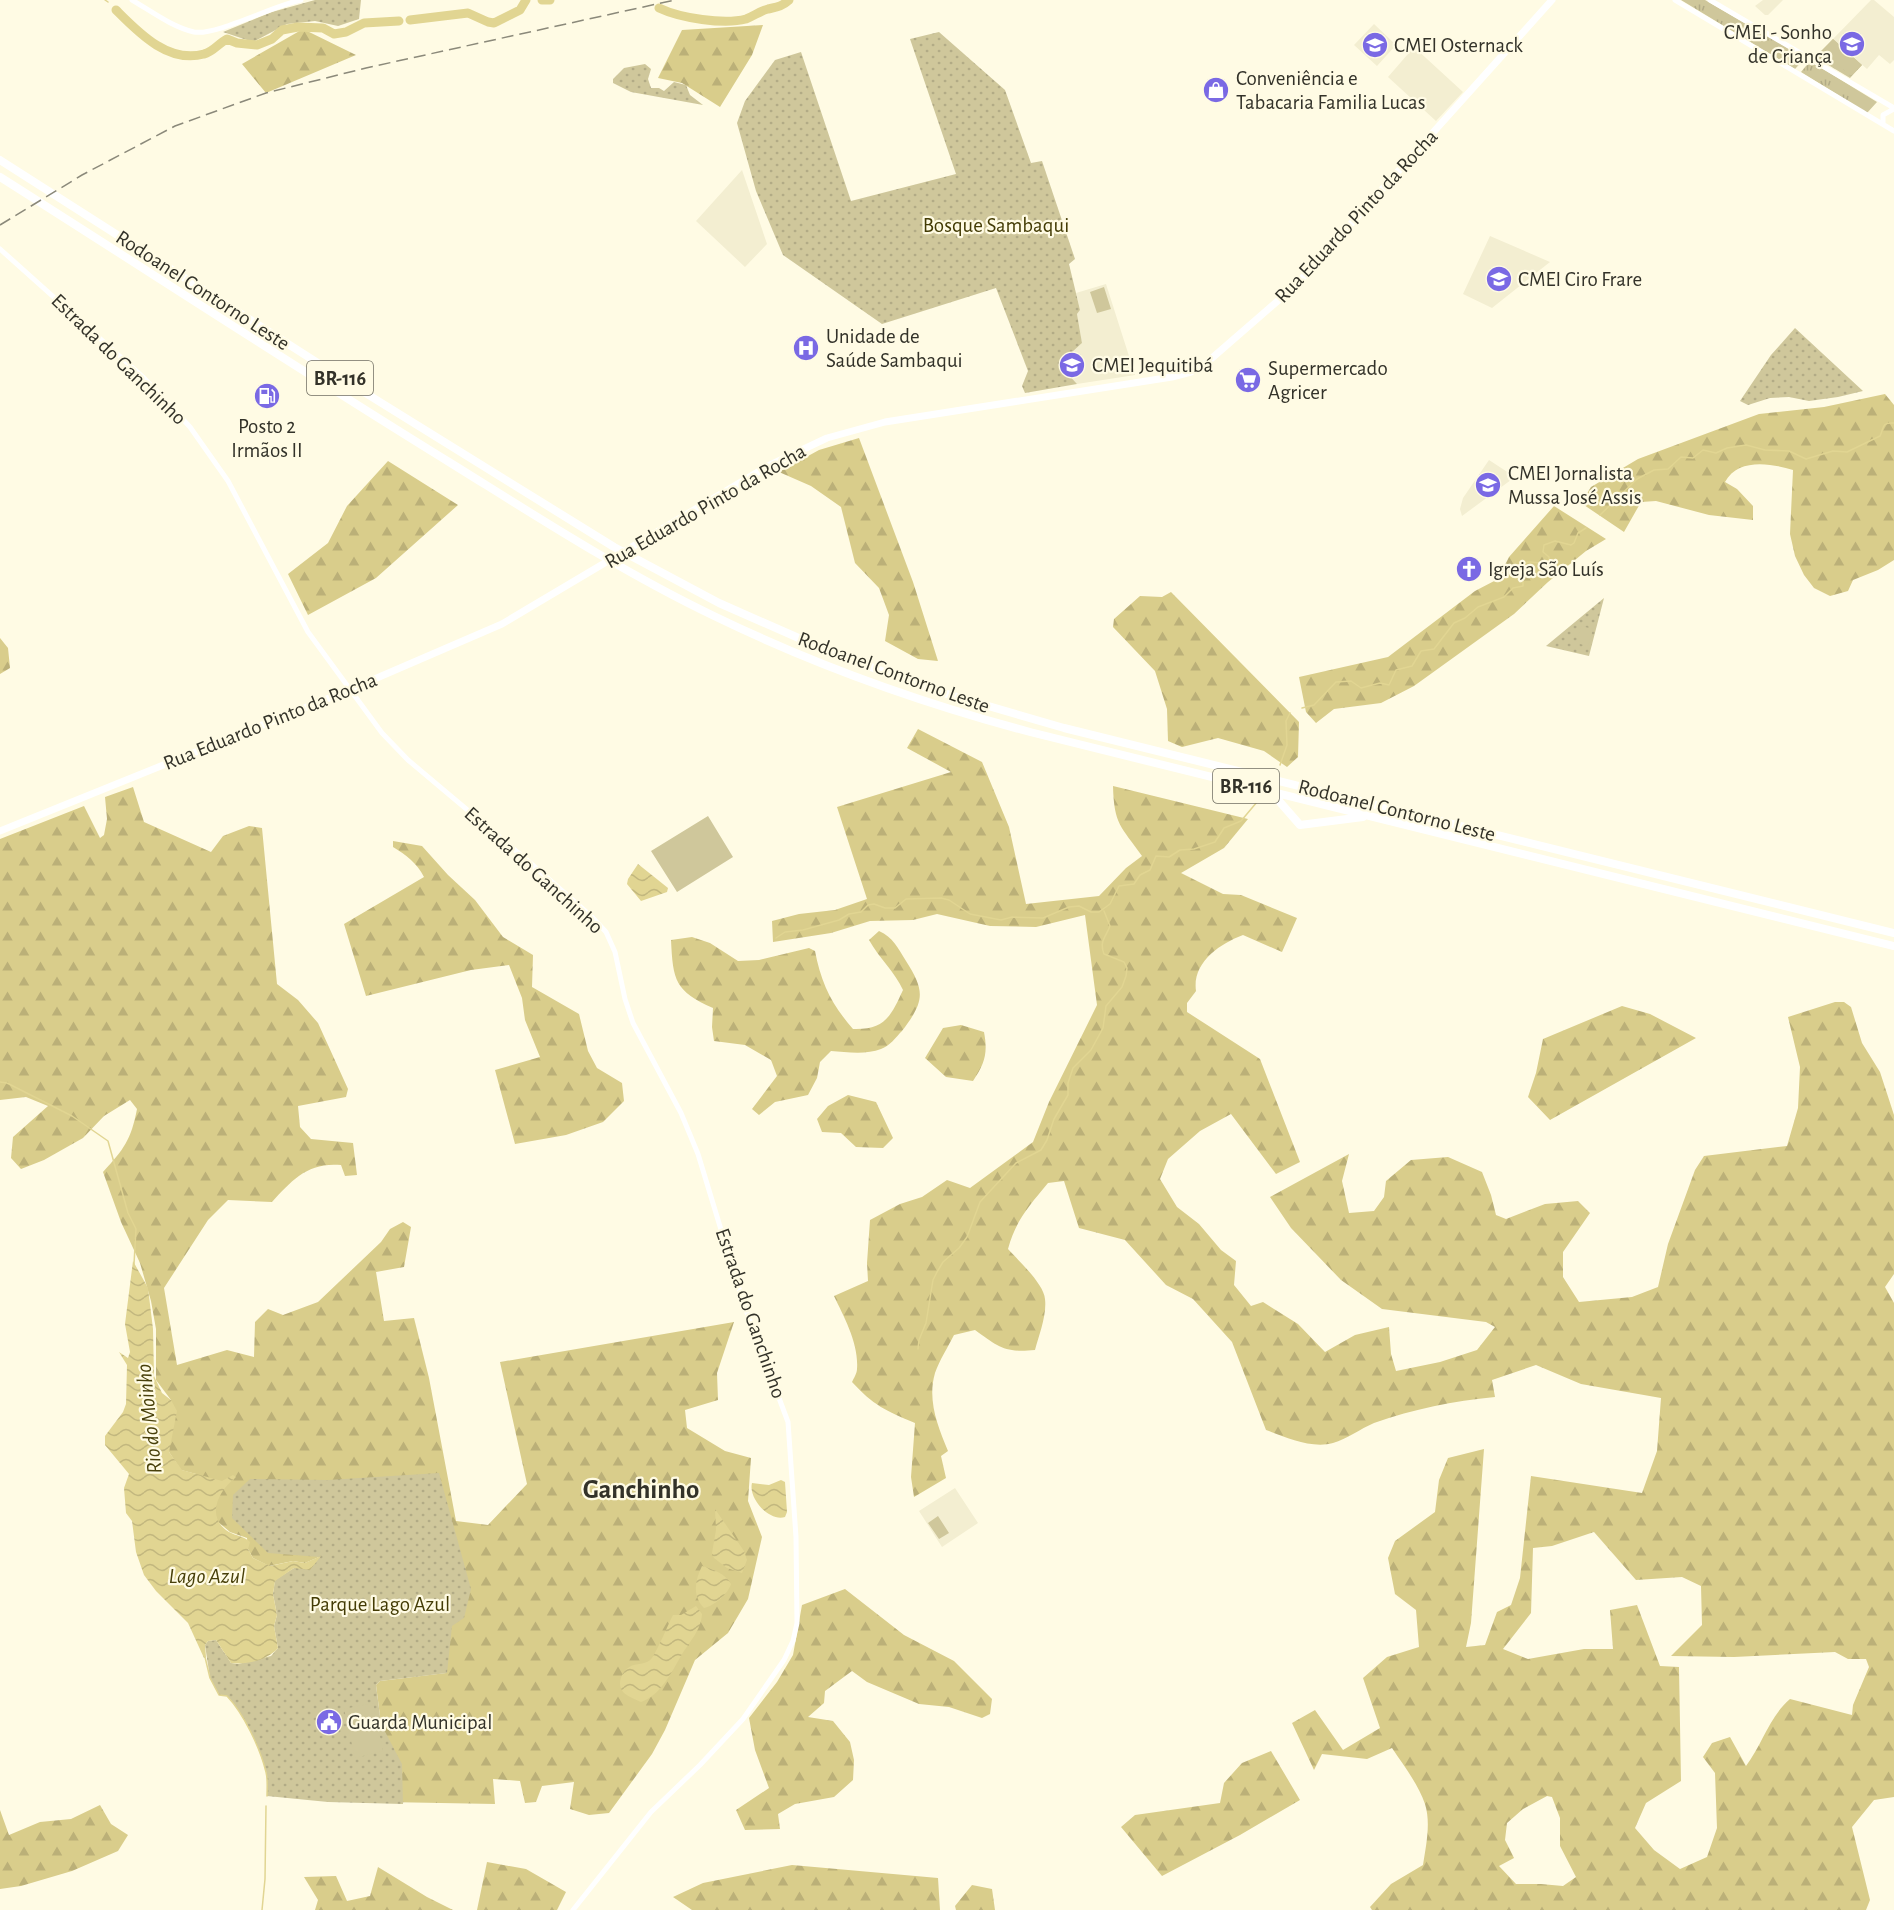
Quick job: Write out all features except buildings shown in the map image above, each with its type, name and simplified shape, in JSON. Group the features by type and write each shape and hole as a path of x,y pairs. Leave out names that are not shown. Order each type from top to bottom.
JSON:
{"highway":[{"name":"Rodoanel Contorno Leste","path":"0,159 317,363 614,547 719,603 819,647 898,678 979,704 1075,730 1894,933"},
{"name":"Rodoanel Contorno Leste","path":"0,177 353,403 601,556 731,624 819,662 917,699 1030,732 1894,946"},
{"path":"1241,784 1275,798 1300,825 1347,818 1373,817"}],"main road":[{"name":"Rua Eduardo Pinto da Rocha","path":"0,831 349,690 512,619 768,466 826,438 885,422 1172,377 1197,369 1210,361 1296,285 1552,0"}],"street":[{"path":"132,0 175,25 195,32 205,32 301,0"},
{"path":"1675,0 1894,131"},
{"path":"1710,0 1894,109"},
{"path":"1884,125 1882,115 1894,109"},
{"name":"Estrada do Ganchinho","path":"0,249 143,376 190,427 228,481 303,624 372,721 398,751 537,868 606,933 615,952 625,999 633,1023 673,1097 694,1143 743,1302 788,1422 794,1489 798,1584 797,1623 789,1652 739,1724 651,1812 573,1910"}],"shaded area":[{"path":"1763,0 1783,0 1768,15 1765,15 1755,6"},
{"path":"1871,0 1894,17 1894,60 1890,64 1879,55 1867,69 1833,39"},
{"name":"CMEI Osternack","path":"1374,24 1396,45 1377,66 1354,45"},
{"path":"1414,47 1463,92 1436,121 1388,77"},
{"path":"742,170 767,244 745,267 696,221"},
{"name":"CMEI Ciro Frare","path":"1490,236 1550,262 1492,308 1463,294"},
{"path":"1106,284 1135,375 1077,384 1059,364 1082,343 1077,314 1080,310 1076,293"},
{"name":"CMEI Jornalista Mussa José Assis","path":"1489,460 1515,477 1462,516 1460,509 1463,498"},
{"path":"955,1488 978,1523 942,1547 919,1511"}],"green space":[{"path":"315,0 361,0 359,19 338,26 315,21 287,24 253,42 223,32 272,12"},
{"path":"1681,0 1705,0 1805,58 1795,69"},
{"path":"763,25 752,55 720,107 682,83 658,78 682,30"},
{"path":"303,29 356,55 266,93 242,64"},
{"name":"Bosque Sambaqui","path":"939,32 1005,90 1031,163 1042,161 1075,259 1069,264 1080,310 1077,314 1082,343 1059,364 1077,384 1025,393 1022,386 1028,371 996,288 882,324 783,255 756,191 737,123 745,101 775,60 801,52 851,201 956,174 910,39"},
{"path":"1833,39 1862,65 1850,78 1815,57"},
{"path":"1833,39 1862,65 1851,76 1822,51"},
{"path":"1810,61 1877,102 1867,113 1801,72"},
{"path":"645,64 651,69 648,79 651,88 664,91 674,82 686,85 690,95 703,105 631,92 613,83 613,79 624,68"},
{"path":"1104,287 1111,309 1097,313 1090,292"},
{"path":"1795,328 1863,391 1809,401 1789,397 1770,398 1748,405 1740,401 1771,355"},
{"path":"1885,394 1894,405 1894,560 1878,570 1853,580 1848,591 1830,596 1814,588 1804,575 1795,556 1790,534 1793,470 1755,464 1738,469 1731,474 1725,482 1737,489 1753,506 1753,520 1709,515 1656,501 1641,502 1624,532 1581,503 1591,487 1638,459 1759,414 1824,407"},
{"path":"859,438 913,582 938,661 918,659 885,641 889,615 879,588 855,563 841,507 811,486 779,472 819,450"},
{"path":"388,461 458,505 376,578 308,615 288,574 328,543 347,506"},
{"path":"1554,506 1606,539 1586,551 1514,614 1414,686 1381,703 1334,709 1316,723 1306,712 1299,677 1388,657 1475,591 1498,579 1509,557"},
{"path":"1171,592 1299,722 1298,757 1287,767 1264,751 1218,738 1182,747 1168,741 1167,709 1155,671 1113,627 1114,619 1140,596 1162,597"},
{"path":"1604,598 1589,656 1546,646"},
{"path":"1581,626 1593,629 1588,646 1576,643"},
{"path":"0,638 8,648 10,668 0,674"},
{"path":"918,729 982,762 1009,827 1026,904 1099,896 1126,868 1142,856 1117,817 1113,786 1248,819 1224,848 1181,873 1223,894 1241,895 1297,918 1282,952 1243,935 1217,949 1203,963 1198,972 1196,991 1187,1003 1187,1012 1260,1059 1300,1162 1276,1174 1231,1114 1200,1131 1168,1159 1160,1179 1177,1207 1199,1224 1221,1250 1236,1261 1234,1285 1251,1306 1263,1302 1298,1324 1325,1352 1355,1335 1389,1327 1391,1354 1396,1371 1440,1362 1477,1350 1495,1327 1486,1322 1382,1309 1341,1280 1291,1228 1270,1197 1349,1154 1342,1181 1349,1213 1374,1211 1384,1197 1386,1181 1411,1160 1448,1157 1482,1172 1496,1215 1506,1219 1545,1204 1578,1201 1590,1213 1563,1252 1563,1277 1579,1302 1632,1297 1658,1287 1668,1244 1695,1170 1704,1156 1787,1146 1798,1108 1800,1067 1788,1017 1835,1002 1844,1002 1851,1007 1862,1043 1880,1072 1894,1115 1894,1274 1885,1287 1894,1303 1894,1797 1874,1800 1852,1827 1870,1900 1866,1910 1372,1910 1370,1907 1391,1884 1423,1865 1428,1827 1425,1804 1410,1775 1392,1748 1367,1759 1322,1754 1314,1770 1292,1723 1315,1710 1343,1750 1380,1728 1363,1678 1387,1657 1419,1647 1416,1610 1395,1594 1388,1558 1395,1541 1435,1512 1439,1480 1448,1458 1484,1449 1471,1623 1466,1647 1485,1645 1497,1612 1511,1605 1520,1578 1531,1476 1642,1493 1657,1451 1661,1398 1581,1384 1536,1365 1492,1380 1495,1397 1449,1403 1404,1414 1374,1423 1333,1443 1316,1444 1290,1439 1266,1430 1232,1342 1193,1299 1166,1285 1125,1240 1079,1228 1064,1181 1048,1183 1019,1221 1008,1249 1030,1272 1044,1293 1045,1312 1035,1350 1016,1351 1002,1348 975,1330 954,1335 935,1373 932,1393 937,1423 948,1451 941,1456 946,1478 914,1497 911,1477 915,1423 880,1407 852,1382 857,1371 856,1350 834,1296 868,1281 870,1220 900,1204 922,1197 947,1180 970,1188 1033,1142 1049,1102 1097,1005 1085,915 1036,927 990,926 937,914 913,920 870,921 831,933 773,942 772,921 799,914 835,910 867,899 837,807 951,772 907,748","holes":["1594,1532 1636,1580 1682,1577 1701,1586 1702,1625 1671,1656 1734,1657 1835,1652 1848,1659 1866,1659 1869,1667 1853,1705 1852,1715 1790,1699 1771,1723 1746,1766 1730,1737 1712,1743 1703,1757 1715,1773 1717,1828 1707,1857 1680,1869 1654,1850 1635,1828 1646,1803 1681,1781 1679,1667 1660,1666 1637,1605 1610,1610 1613,1649 1584,1649 1528,1659 1503,1649 1531,1613 1533,1548 1552,1546","1547,1796 1552,1797 1560,1818 1560,1846 1576,1877 1563,1886 1516,1884 1499,1866 1514,1858 1505,1840 1507,1823 1523,1809"]},
{"path":"133,787 144,822 211,852 223,836 249,826 262,828 277,984 298,1000 318,1023 348,1089 346,1097 298,1106 300,1127 311,1139 353,1143 357,1175 345,1176 341,1165 319,1166 294,1180 272,1202 228,1200 208,1220 164,1288 177,1365 227,1350 254,1357 255,1322 268,1309 283,1315 318,1302 381,1242 390,1229 403,1222 411,1227 404,1267 376,1272 384,1321 414,1318 429,1378 456,1521 488,1525 527,1484 500,1362 734,1322 717,1373 718,1400 685,1410 687,1428 725,1451 751,1458 748,1501 762,1537 748,1599 728,1633 695,1660 665,1730 652,1754 609,1813 589,1815 570,1809 574,1782 542,1786 536,1802 525,1803 520,1781 493,1779 495,1804 386,1802 391,1746 381,1724 376,1685 380,1681 446,1673 319,1557 305,1563 293,1561 269,1566 253,1558 248,1549 247,1538 230,1532 217,1521 196,1474 181,1470 169,1452 171,1400 156,1380 156,1329 151,1301 140,1263 121,1222 103,1172 126,1144 137,1109 130,1100 104,1116 83,1138 44,1160 21,1169 11,1158 13,1137 48,1106 26,1097 0,1100 0,839 84,806 100,838 104,835 107,819 105,797"},
{"path":"708,816 733,857 677,892 651,851"},
{"path":"393,841 422,846 475,900 503,937 533,955 532,987 579,1014 588,1051 597,1068 622,1083 624,1101 603,1122 566,1135 515,1144 495,1070 540,1057 525,1020 522,998 509,965 471,970 366,996 344,924 424,877 411,860 393,847"},
{"path":"879,931 895,943 917,981 920,997 915,1012 893,1041 881,1049 863,1053 831,1051 820,1062 817,1078 808,1095 775,1102 759,1115 752,1109 777,1076 771,1060 745,1045 714,1041 713,1008 691,996 678,983 673,966 671,940 692,937 710,943 738,961 759,960 809,948 815,951 828,993 839,1011 853,1029 864,1029 885,1020 895,1007 903,990 869,940"},
{"path":"1622,1006 1650,1014 1696,1038 1550,1120 1528,1097 1543,1039"},
{"path":"961,1025 984,1032 986,1046 984,1058 973,1081 946,1077 925,1058 943,1028"},
{"path":"848,1095 876,1102 893,1138 883,1148 856,1147 841,1133 822,1132 817,1119 828,1106"},
{"name":"Parque Lago Azul","path":"439,1473 471,1589 464,1618 452,1626 447,1673 380,1681 376,1685 381,1724 402,1764 403,1804 328,1802 267,1796 266,1772 256,1742 233,1703 227,1696 219,1695 210,1678 205,1645 208,1641 216,1640 231,1663 238,1664 271,1656 278,1648 274,1626 277,1615 273,1594 275,1580 294,1568 320,1557 268,1553 232,1518 233,1495 250,1479 328,1480"},
{"path":"938,1516 949,1533 939,1539 928,1523"},
{"path":"845,1589 904,1635 954,1661 992,1699 990,1714 982,1718 949,1707 919,1704 867,1682 852,1671 825,1691 824,1703 808,1717 833,1721 850,1742 854,1760 853,1780 834,1797 795,1804 778,1814 780,1829 745,1830 736,1810 769,1788 755,1750 749,1718 777,1682 793,1655 802,1605"},
{"path":"373,1703 383,1751 355,1758 344,1709"},
{"path":"1271,1751 1300,1800 1162,1876 1121,1827 1135,1815 1220,1803 1224,1783 1242,1763"},
{"path":"100,1805 111,1824 128,1835 118,1851 72,1871 21,1886 0,1889 0,1810 9,1835 40,1822 71,1819"},
{"path":"487,1862 526,1869 566,1892 557,1910 477,1910"},
{"path":"792,1865 938,1878 940,1910 692,1910 673,1897 703,1883"},
{"path":"378,1867 453,1910 315,1910 318,1900 304,1877 336,1876 347,1901 370,1896"},
{"path":"972,1885 992,1889 995,1910 956,1910 955,1906"}],"water":[{"path":"638,864 668,888 667,892 641,901 627,884"},
{"name":"Lago Azul","path":"133,1261 148,1288 153,1329 154,1376 162,1393 171,1400 177,1411 169,1452 182,1470 222,1481 233,1475 236,1477 224,1489 220,1497 217,1504 217,1519 229,1532 250,1542 248,1549 253,1558 270,1566 293,1561 305,1563 321,1556 310,1570 294,1568 275,1581 273,1594 277,1615 274,1626 278,1648 269,1656 257,1661 231,1663 216,1640 208,1641 205,1645 206,1657 204,1658 188,1623 156,1591 144,1575 136,1552 132,1521 126,1513 124,1488 129,1474 105,1445 105,1436 123,1412 126,1404 127,1365 119,1352 128,1358 130,1352 125,1324"},
{"path":"781,1480 785,1482 787,1512 785,1517 779,1518 766,1512 756,1502 752,1483 769,1485"},
{"path":"715,1509 744,1551 747,1560 742,1573 727,1568 714,1558 712,1553 716,1530"},
{"path":"702,1566 715,1570 731,1584 720,1599 704,1608 696,1593"},
{"path":"696,1606 702,1614 699,1626 660,1689 641,1702 624,1693 620,1682 625,1671 631,1666 645,1663 652,1658 673,1615 681,1615"}],"waterway":[{"path":"410,20 468,13 494,23 520,10 526,0"},
{"path":"542,0 550,0"},
{"path":"659,8 702,20 737,21 784,4 789,0"},
{"path":"116,10 155,44 166,50 191,56 207,53 227,39 237,43 257,45 272,39 282,30 298,27 323,28 334,34 346,32 364,23 399,21"},
{"path":"1600,515 1637,479 1654,470 1668,469 1681,457 1693,458 1703,450 1716,453 1727,448 1746,445 1765,450 1789,451 1806,459 1833,451 1847,452 1880,436 1885,425 1894,423"},
{"path":"1302,708 1314,705 1336,682 1351,681 1361,688 1380,683 1389,685 1396,670 1412,666 1421,651 1434,649 1454,623 1465,618 1478,607 1504,597 1513,588 1523,586 1519,574 1524,564 1549,562 1549,557 1543,552 1544,545 1555,541 1571,545 1578,533 1586,528"},
{"path":"1280,765 1287,745 1286,721 1290,713"},
{"path":"776,938 785,932 803,930 839,920 849,914 861,912 868,905 895,908 906,899 941,898 949,900 970,914 1001,920 1012,917 1043,918 1069,907 1079,906 1091,912 1099,912 1110,904 1119,886 1134,884 1140,875 1150,870 1156,856 1169,857 1180,850 1194,849 1215,842 1224,828 1241,821 1257,802"},
{"path":"918,1349 926,1323 933,1280 937,1272 943,1262 959,1248 967,1237 980,1202 1016,1163 1041,1150 1054,1119 1068,1095 1068,1083 1073,1068 1091,1050 1103,1028 1106,1006 1122,987 1127,968 1124,962 1104,954 1103,950 1103,942 1110,926 1104,911"},
{"name":"Rio do Moinho","path":"0,1082 7,1083 72,1116 108,1141 128,1213 136,1229 134,1264"},
{"name":"Rio do Moinho","path":"205,1657 210,1678 219,1695 227,1696 233,1703 256,1742 266,1772 267,1796"},
{"name":"Rio do Moinho","path":"262,1910 265,1879 266,1806"}],"railway":[{"path":"0,225 82,175 175,126 266,93 366,68 675,0"}],"place":[{"name":"CMEI - Sonho de Criança","path":"1852,44"},
{"name":"CMEI Osternack","path":"1375,45"},
{"name":"Conveniência e Tabacaria Familia Lucas","path":"1216,90"},
{"name":"CMEI Ciro Frare","path":"1499,279"},
{"name":"Unidade de Saúde Sambaqui","path":"806,348"},
{"name":"CMEI Jequitibá","path":"1072,365"},
{"name":"Supermercado Agricer","path":"1248,380"},
{"name":"Posto 2 Irmãos II","path":"267,396"},
{"name":"CMEI Jornalista Mussa José Assis","path":"1488,485"},
{"name":"Igreja São Luís","path":"1469,569"},
{"name":"Guarda Municipal","path":"329,1722"}],"district":[{"name":"Ganchinho","path":"641,1489"}]}
